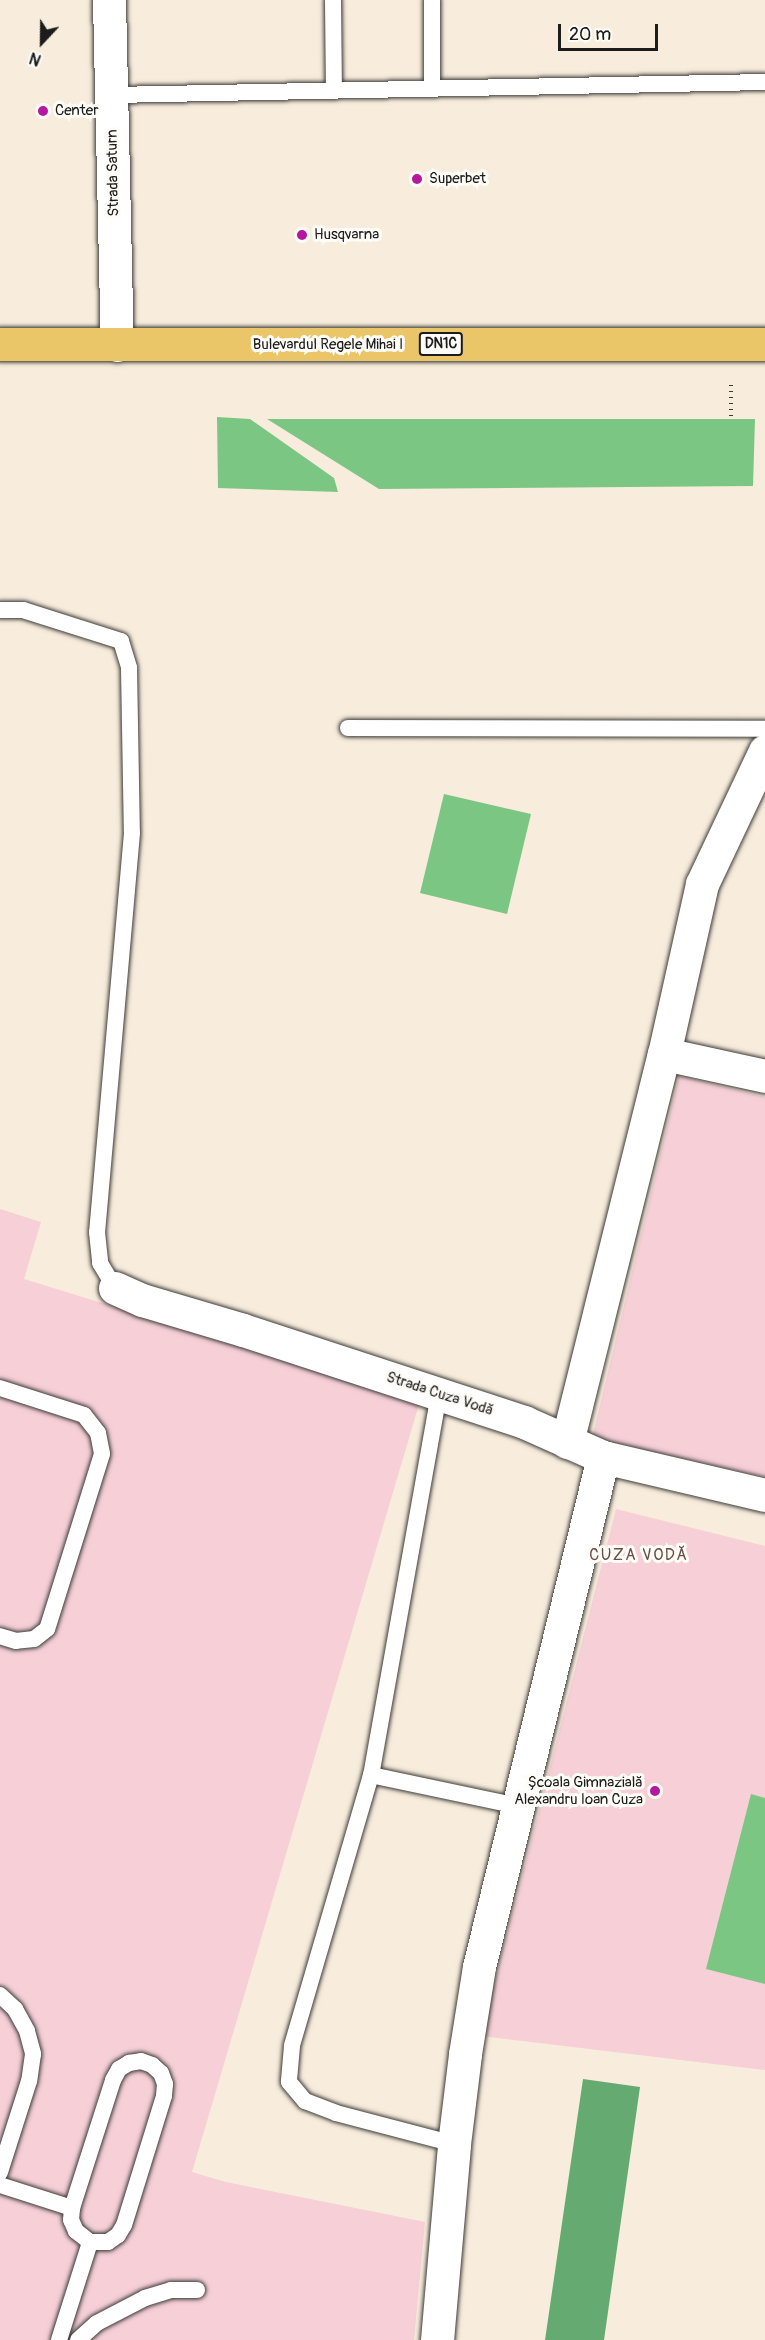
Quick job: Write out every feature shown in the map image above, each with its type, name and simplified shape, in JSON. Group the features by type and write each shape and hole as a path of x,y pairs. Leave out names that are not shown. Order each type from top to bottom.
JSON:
{"main road":[{"name":"Bulevardul Regele Mihai I","path":"0,344 765,344"}],"street":[{"name":"Strada Saturn","path":"110,0 117,345"},
{"path":"567,1442 664,1054 702,884 765,751"},
{"path":"664,1054 765,1076"},
{"name":"Strada Cuza Vodă","path":"115,1288 142,1300 524,1422 603,1457 765,1495"},
{"path":"437,2340 454,2144 479,1967 603,1457"}],"lane":[{"path":"333,0 334,91"},
{"path":"432,0 432,89"},
{"path":"112,95 765,82"},
{"path":"0,610 23,610 121,641 129,668 132,833 97,1232 100,1263 115,1288"},
{"path":"348,728 765,729"},
{"path":"0,1388 84,1415 98,1433 102,1454 47,1629 34,1639 16,1641 0,1636"},
{"path":"439,1394 371,1775 292,2046 289,2082 305,2101 336,2113 454,2144"},
{"path":"371,1775 518,1806"},
{"path":"0,1995 15,2009 27,2031 33,2054 29,2081 0,2172"},
{"path":"141,2061 152,2065 161,2073 165,2084 164,2096 124,2225 118,2235 108,2242 90,2242 76,2231 71,2220 72,2208 113,2080 119,2069 129,2062 141,2061"},
{"path":"0,2185 72,2208"},
{"path":"59,2340 90,2242"},
{"path":"78,2340 97,2323 145,2298 171,2290 197,2290"}],"path":[{"path":"731,385 731,421"}],"shaded area":[{"path":"679,1076 765,1097 765,1477 592,1438"},
{"path":"0,1209 41,1222 24,1279 420,1401 192,2172 226,2182 425,2222 414,2340 0,2340"},
{"name":"Școala Gimnazială Alexandru Ioan Cuza","path":"616,1509 765,1546 765,2070 481,2036"}],"green space":[{"path":"217,417 250,419 334,478 338,492 218,488"},
{"path":"267,419 755,419 753,486 379,489"},
{"path":"444,794 531,814 507,914 420,893"},
{"path":"751,1794 765,1798 765,1984 706,1969"},
{"path":"583,2079 640,2087 604,2340 545,2340"}],"place":[{"name":"Center","path":"43,111"},
{"name":"Superbet","path":"417,179"},
{"name":"Husqvarna","path":"302,235"},
{"name":"Școala Gimnazială Alexandru Ioan Cuza","path":"655,1791"}],"district":[{"name":"CUZA VODĂ","path":"639,1555"}]}
